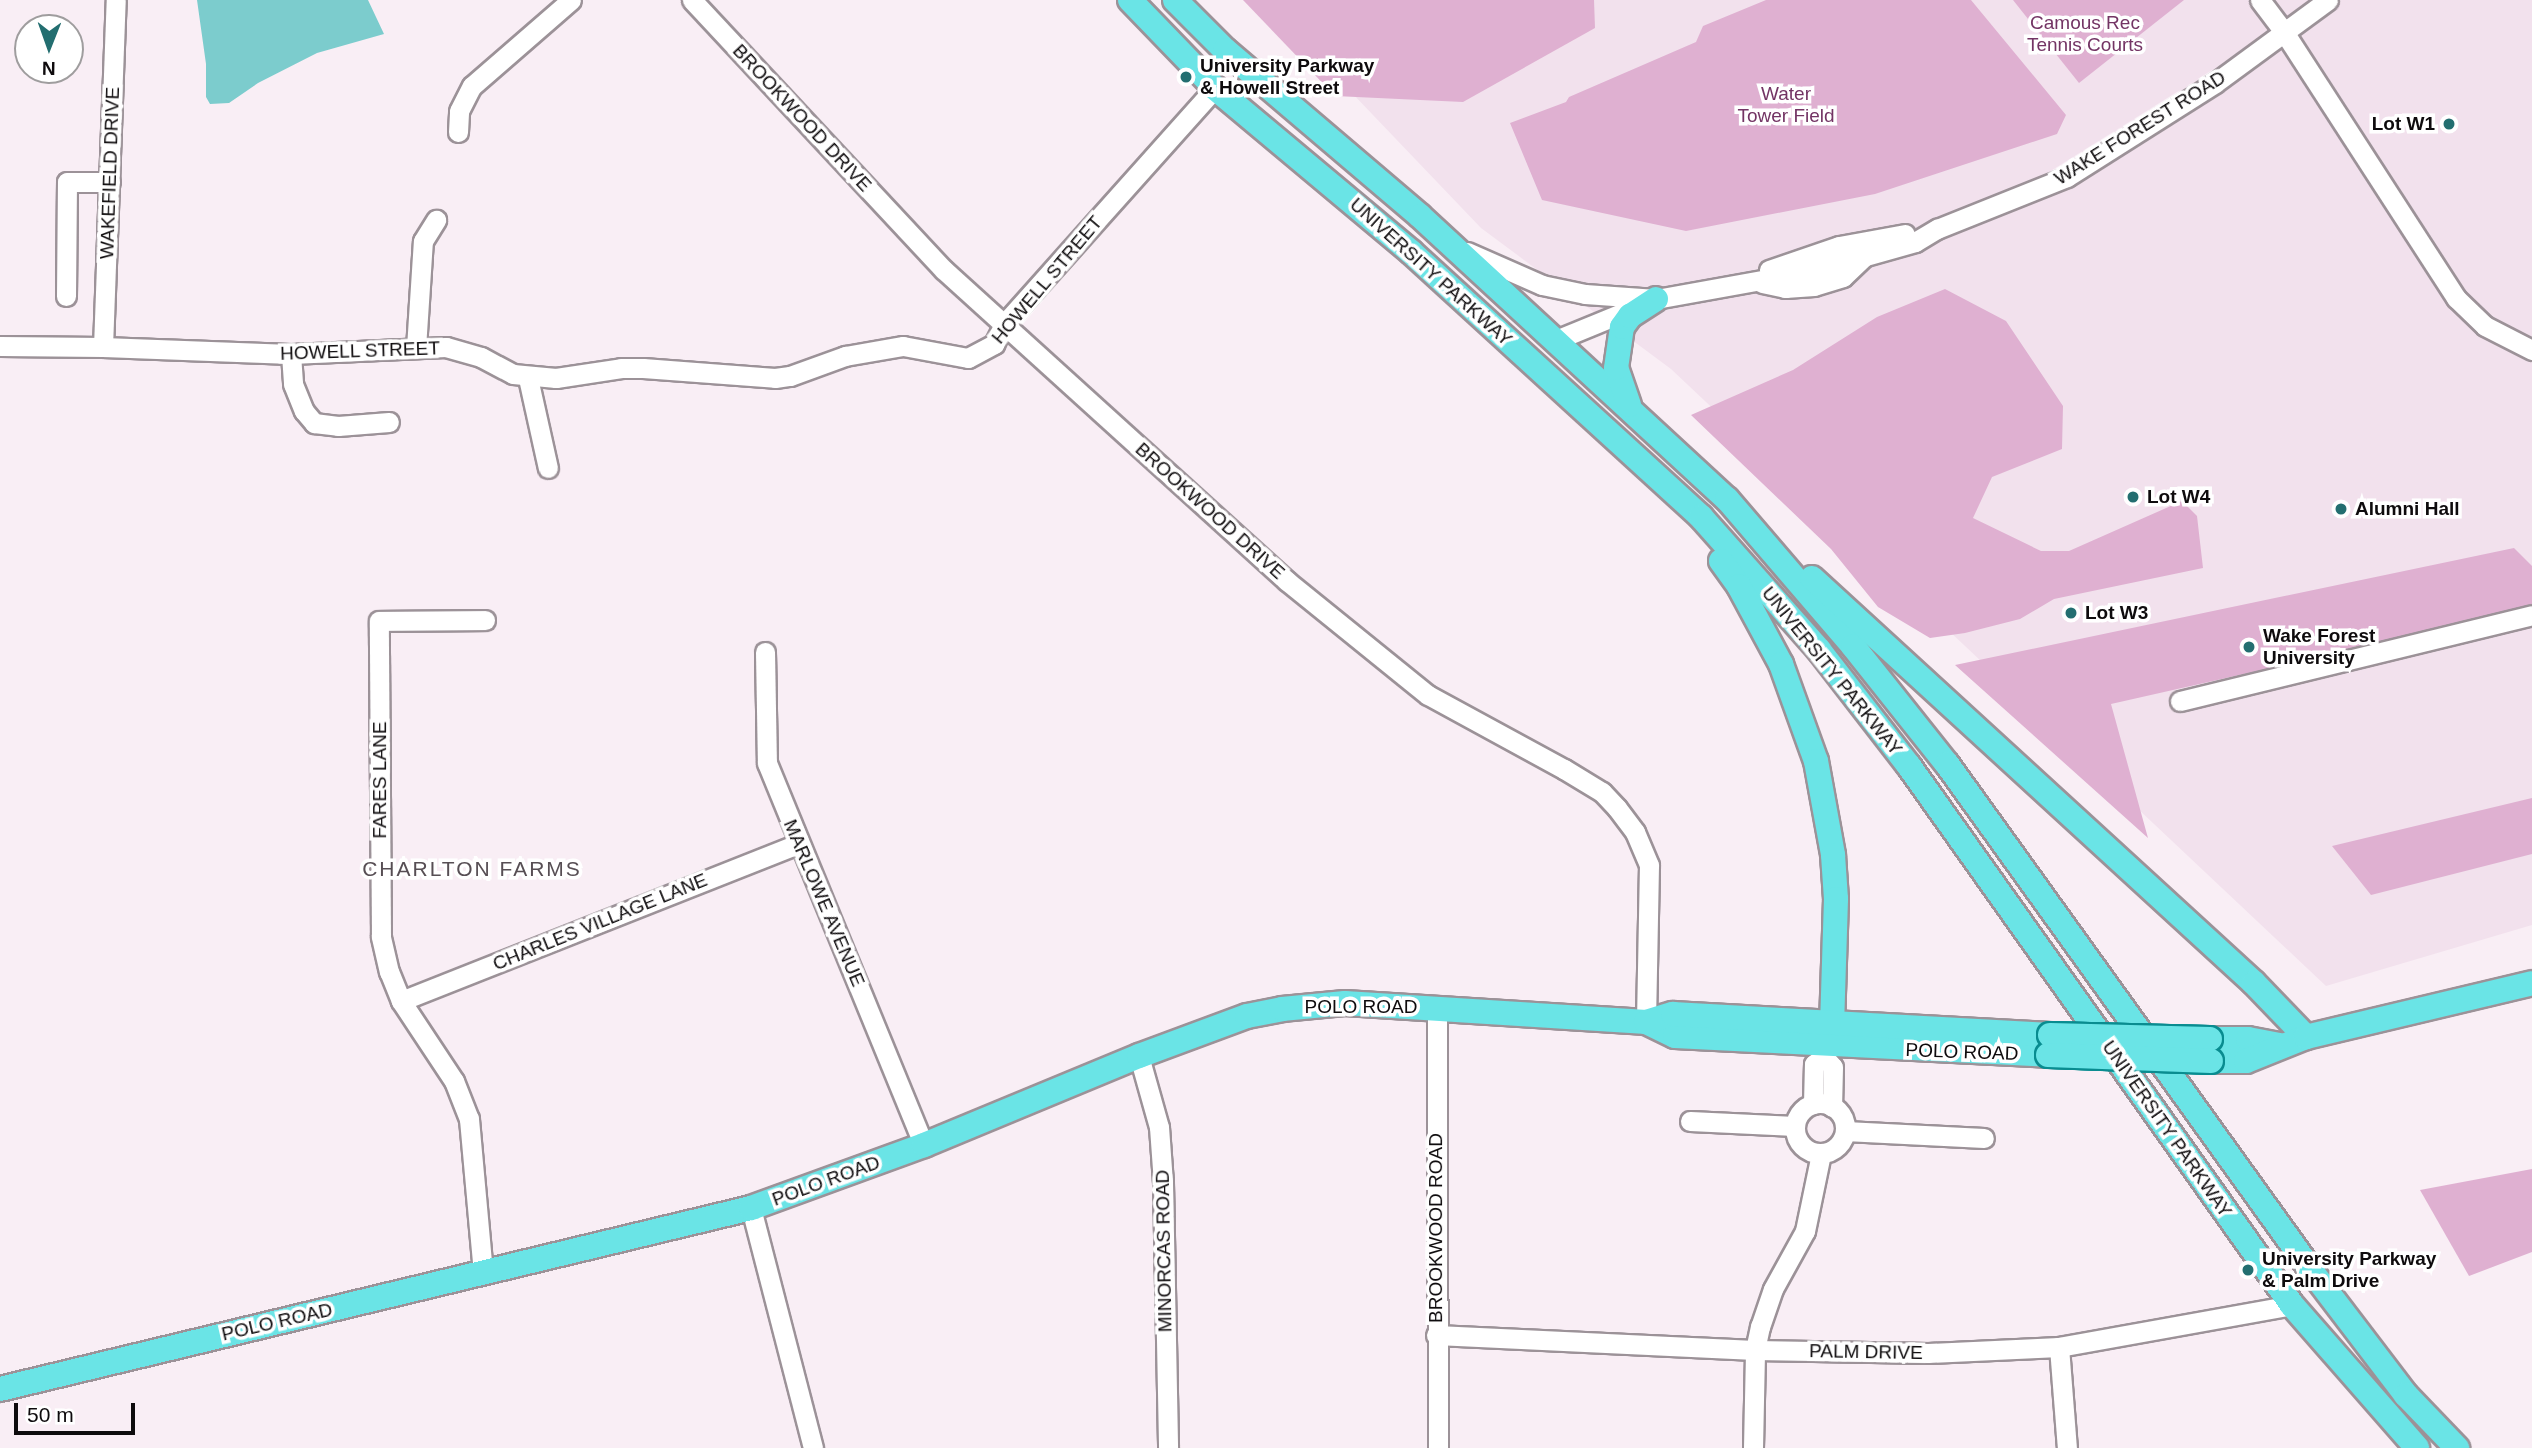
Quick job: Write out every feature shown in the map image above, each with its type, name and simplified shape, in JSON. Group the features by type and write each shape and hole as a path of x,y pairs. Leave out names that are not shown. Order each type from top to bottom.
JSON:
{"main road":[{"name":"UNIVERSITY PARKWAY","path":"1130,0 1215,88 1461,298 1701,517 1819,650 1909,766 2292,1305 2417,1448"},
{"name":"UNIVERSITY PARKWAY","path":"1175,0 1225,50 1451,244 1727,499 1853,646 1947,764 2313,1273 2406,1395 2457,1448"},
{"path":"1461,298 1482,298 1532,341 1542,345 1556,340"},
{"path":"1630,408 1621,390 1616,368 1617,347 1622,327 1630,316 1656,299"},
{"path":"1647,468 1739,586 1781,664 1816,761 1833,855 1836,899 1827,1042"},
{"path":"1727,499 2254,983 2306,1037"},
{"name":"POLO ROAD","path":"1827,1042 2210,1050 2248,1039 2279,1045 2532,983"},
{"name":"POLO ROAD","path":"0,1389 751,1208 924,1145 1139,1056 1247,1016 1282,1009 1345,1003 1646,1021 1673,1014 1859,1047 2049,1045"}],"street":[{"name":"WAKEFIELD DRIVE","path":"103,347 116,0"},
{"path":"458,132 459,111 472,86 571,0"},
{"name":"BROOKWOOD DRIVE","path":"692,0 944,270 1287,581 1398,674 1428,695 1574,775 1602,792 1617,808 1635,832 1649,865 1646,1021"},
{"path":"2260,0 2284,32 2456,298 2469,312 2501,336 2532,350"},
{"name":"WAKE FOREST ROAD","path":"1556,340 1656,299 1755,281 1864,257 1915,242 1937,229 2067,177 2216,83 2328,0"},
{"name":"HOWELL STREET","path":"0,346 291,354 438,346 468,351 500,369 528,378 556,378 621,368 643,368 775,378 790,376 845,356 903,346 968,358 994,344 1004,324 1215,88"},
{"path":"65,296 67,182 110,182"},
{"path":"416,348 423,241 436,220"},
{"name":"WAKE FOREST ROAD","path":"1755,281 1777,265 1839,246 1937,229"},
{"name":"WAKE FOREST ROAD","path":"1451,244 1542,285 1585,294 1656,299"},
{"path":"291,354 293,384 303,411 314,423 338,426 389,422"},
{"path":"528,378 548,468"},
{"path":"2180,701 2532,615"},
{"name":"FARES LANE","path":"483,1273 469,1119 454,1081 401,1001 389,972 381,936 379,621 485,620"},
{"name":"MARLOWE AVENUE","path":"765,652 767,763 798,844 924,1145"},
{"name":"CHARLES VILLAGE LANE","path":"401,1001 798,844"},
{"name":"BROOKWOOD ROAD","path":"1437,1007 1438,1448"},
{"path":"1823,1106 1833,1068 1827,1042"},
{"name":"MINORCAS ROAD","path":"1139,1056 1159,1127 1163,1183 1168,1448"},
{"path":"1823,1106 1845,1119 1845,1131 1835,1149 1821,1154 1802,1147 1795,1126 1803,1108 1823,1106"},
{"path":"1690,1121 1795,1126"},
{"path":"1845,1131 1984,1138"},
{"path":"1753,1448 1755,1350 1773,1289 1805,1231 1821,1154"},
{"path":"751,1208 813,1448"},
{"name":"PALM DRIVE","path":"1436,1335 1755,1350 1928,1353 2059,1348 2292,1305"},
{"path":"2059,1348 2067,1448"}],"shaded area":[{"name":"Wake Forest University","path":"1263,0 2532,0 2532,925 2326,986 1671,369 1481,228"}],"green space":[{"path":"1243,0 1594,0 1595,28 1463,102 1335,96"},
{"name":"Water Tower Field","path":"1766,0 1971,0 2066,115 2057,134 1875,194 1686,231 1542,200 1510,123 1566,102 1569,97 1696,42 1703,26"},
{"name":"Camous Rec Tennis Courts","path":"2013,0 2184,0 2079,83"},
{"path":"1945,289 2006,321 2063,406 2062,449 1992,477 1973,518 2041,551 2069,551 2182,501 2197,516 2203,568 2054,599 2020,619 1965,633 1930,638 1878,607 1831,549 1691,415 1793,370 1877,317"},
{"path":"2514,548 2532,566 2532,609 2111,704 2148,838 1955,665"},
{"path":"2532,798 2532,854 2371,895 2332,846"},
{"path":"2532,1169 2532,1252 2469,1276 2420,1190"}],"water":[{"path":"197,0 368,0 384,34 317,53 258,83 229,103 210,104 206,97 206,64"}],"place":[{"name":"University Parkway & Howell Street","path":"1186,77"},
{"name":"Lot W1","path":"2449,124"},
{"name":"Lot W4","path":"2133,497"},
{"name":"Alumni Hall","path":"2341,509"},
{"name":"Lot W3","path":"2071,613"},
{"name":"Wake Forest University","path":"2249,647"},
{"name":"University Parkway & Palm Drive","path":"2248,1270"}],"district":[{"name":"CHARLTON FARMS","path":"472,869"}]}
